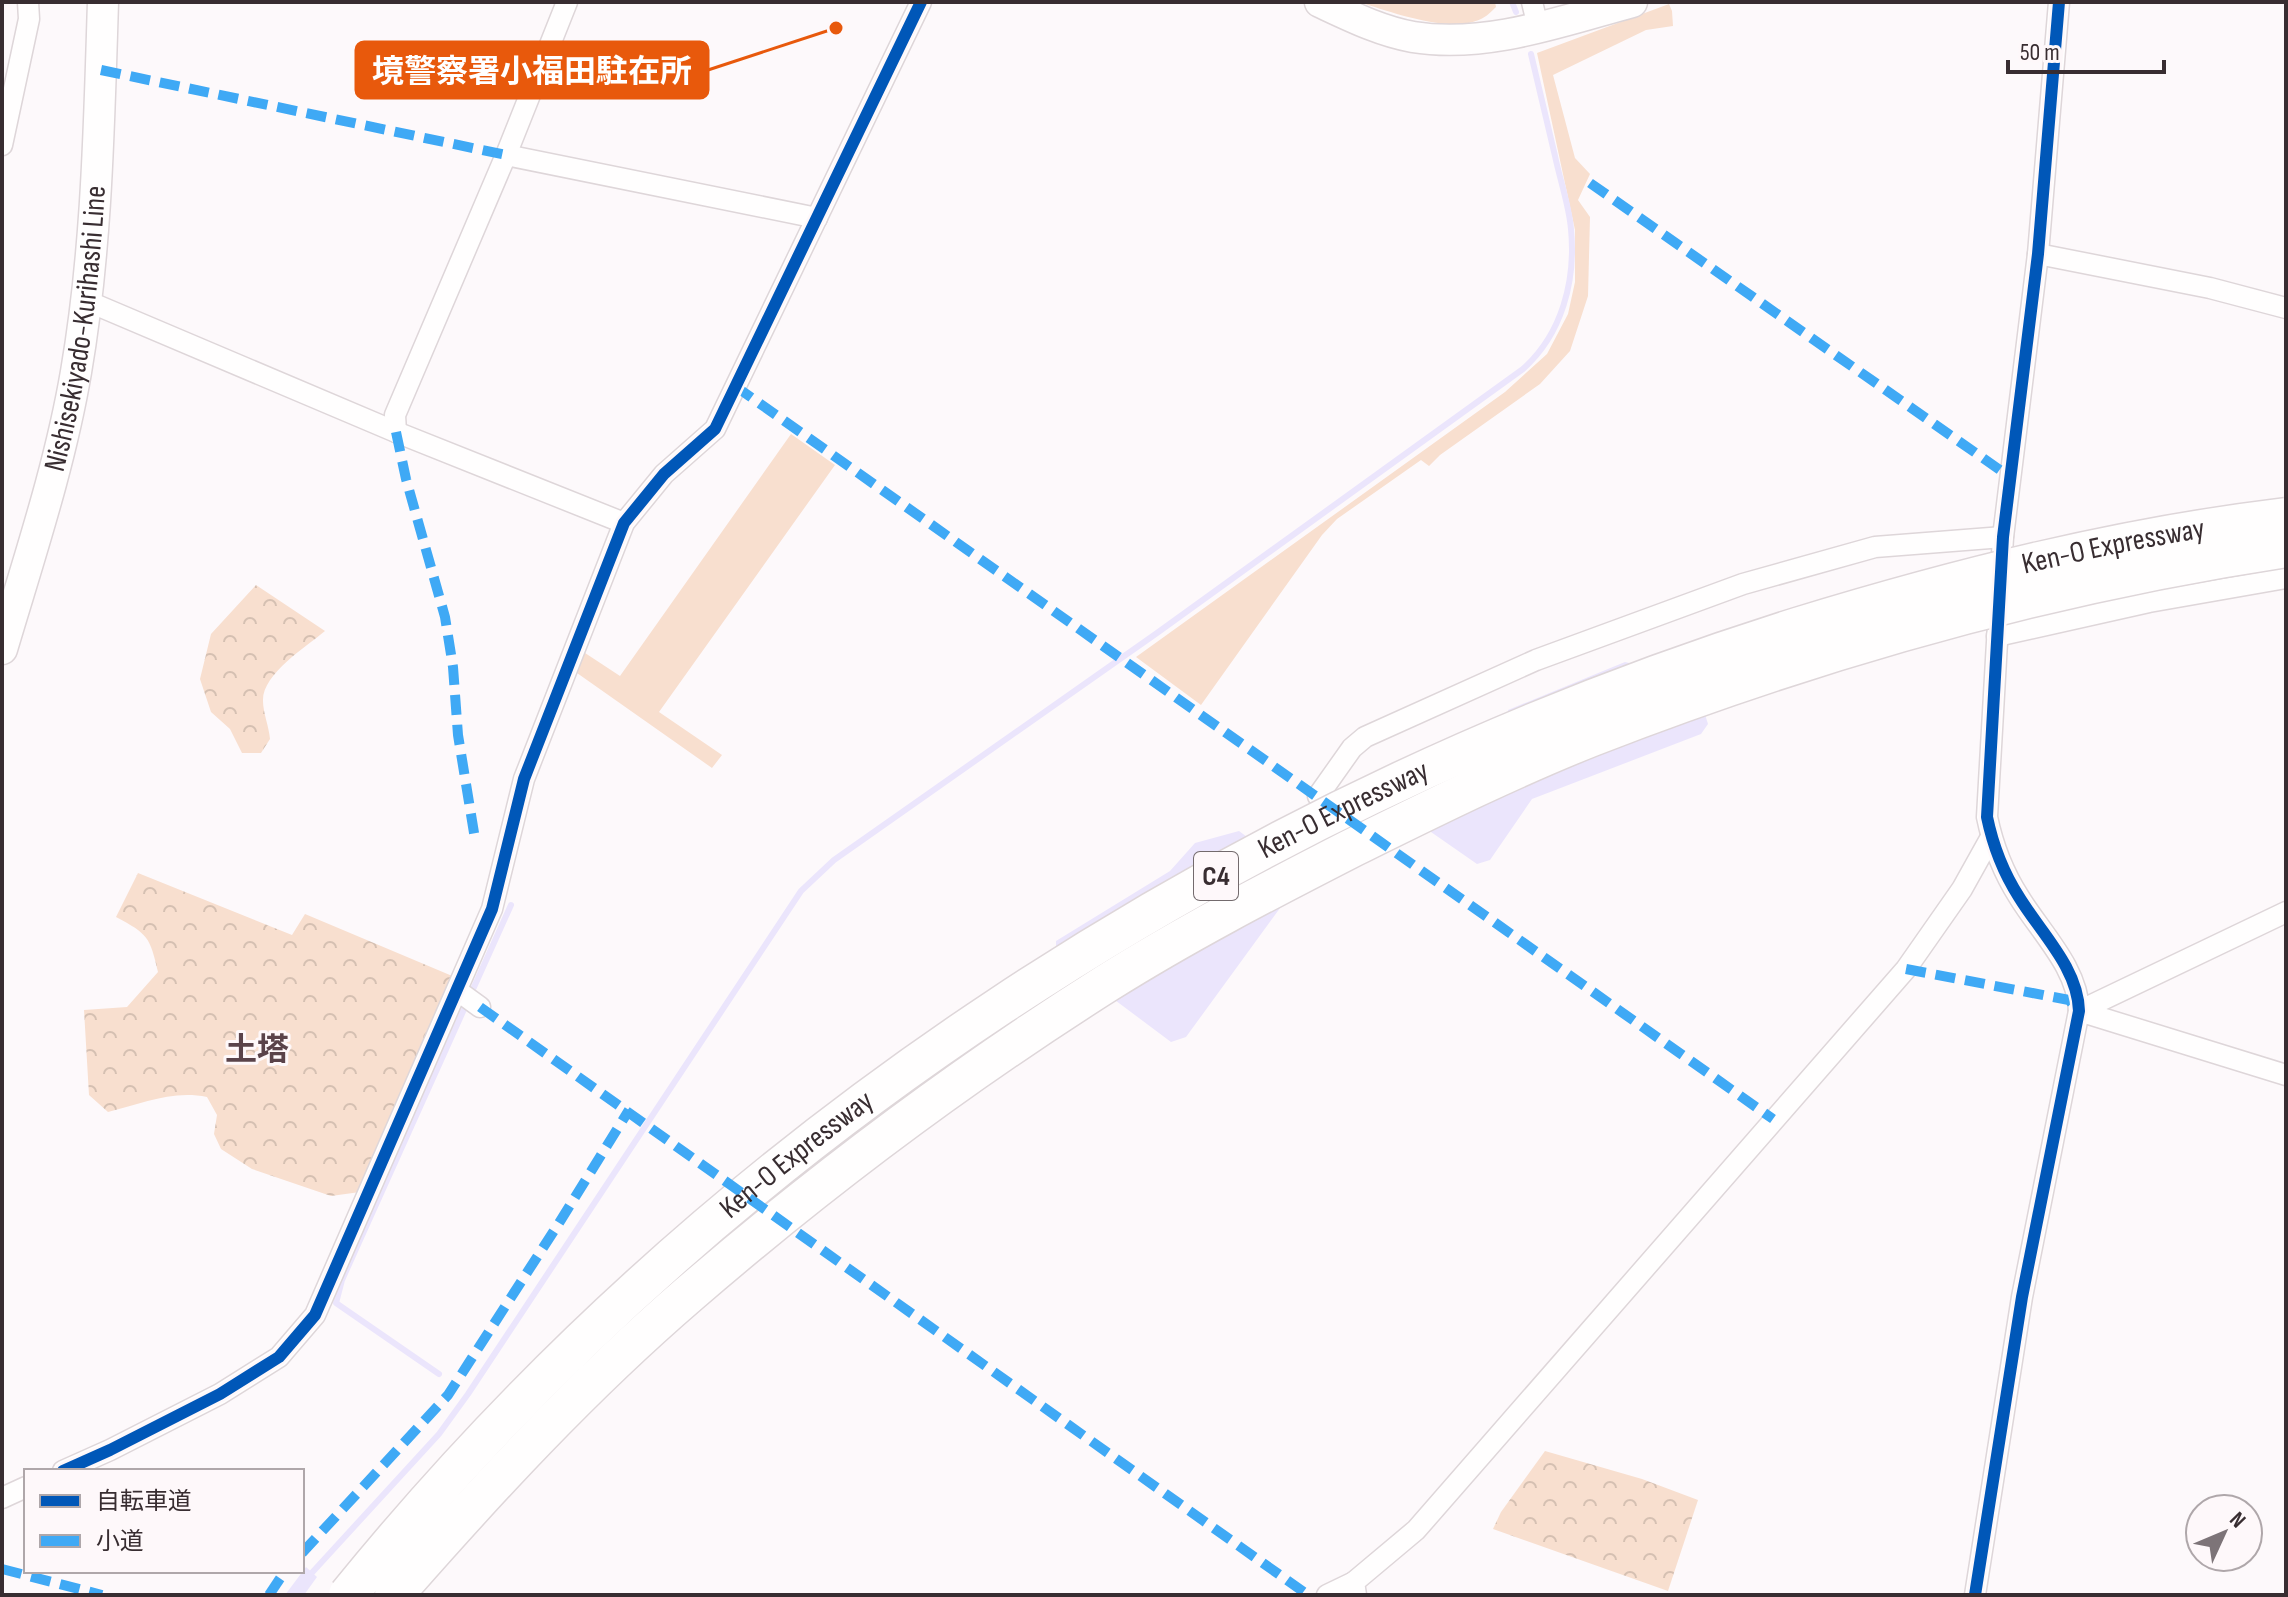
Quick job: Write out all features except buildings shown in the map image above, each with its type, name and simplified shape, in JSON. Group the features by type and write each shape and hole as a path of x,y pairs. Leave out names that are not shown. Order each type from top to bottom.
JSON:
{"highway":[{"name":"Ken-O Expressway","path":"348,1595 453,1474 555,1368 662,1267 780,1168 922,1058 1089,948 1243,860 1415,773 1574,706 1727,649 1901,595 2052,559 2230,524 2286,517"},
{"name":"Ken-O Expressway","path":"394,1595 479,1498 580,1395 687,1296 793,1208 948,1090 1096,990 1264,893 1433,808 1588,739 1778,669 1944,619 2107,580 2286,548"}],"main road":[{"name":"Nishisekiyado-Kurihashi Line","path":"2,649 61,441 76,375 87,301 98,167 103,2"},
{"path":"1320,2 1367,24 1412,37 1459,40 1535,15 1632,2"}],"street":[{"path":"2,145 29,19 28,2"},
{"path":"396,432 395,415 506,155 567,2"},
{"path":"67,1469 220,1394 279,1357 315,1315 459,991 492,909 524,779 624,523 664,474 715,429 921,2"},
{"path":"1975,1595 2022,1297 2079,1011 2079,996 2072,980 2018,897 1999,861 1987,817 2003,537 2038,254 2059,2"},
{"path":"506,155 817,218"},
{"path":"2038,254 2210,288 2286,308"},
{"path":"87,301 396,432 624,523"},
{"path":"1318,796 1352,748 1365,737 1536,660 1743,584 1875,547 2003,537"},
{"path":"1997,636 2149,602 2286,578"},
{"path":"1327,1595 1355,1588 1416,1530 1906,969 1962,889 1991,837"},
{"path":"2079,1011 2286,912"},
{"path":"459,991 480,1007"},
{"path":"2079,1011 2286,1075"},
{"path":"2,1498 24,1488"}],"green space":[{"path":"1359,2 1495,2 1496,7 1481,19 1453,24 1420,20"},
{"path":"1669,4 1673,26 1646,30 1553,75 1575,158 1590,174 1578,200 1590,217 1588,296 1570,351 1540,384 1429,466 1421,460 1337,519 1322,535 1201,705 1136,657 1505,392 1547,354 1568,314 1575,282 1575,230 1537,53"},
{"path":"791,434 835,465 659,712 722,755 712,768 577,673 582,651 620,676"},
{"path":"256,585 325,631 286,662 270,681 263,701 270,739 261,753 242,753 230,729 211,712 200,679 211,634"},
{"path":"138,873 292,935 305,914 457,978 360,1192 331,1196 252,1169 221,1149 214,1134 217,1115 207,1097 181,1095 108,1112 89,1095 84,1010 127,1007 158,972 146,938 116,917"},
{"path":"1545,1451 1642,1479 1698,1500 1668,1591 1493,1529 1501,1512"}],"shaded area":[{"path":"1625,662 1638,665 1702,705 1708,724 1701,734 1532,799 1490,860 1477,864 1395,807 1391,794 1507,725 1508,710"},
{"path":"1239,831 1302,878 1186,1037 1171,1042 1056,956 1056,941 1170,871 1195,843"},
{"path":"306,1567 317,1577 304,1595 285,1595 304,1573"}],"waterway":[{"path":"1512,2 1516,12"},
{"path":"308,1577 439,1434 468,1394 801,891 834,860 1157,633 1523,369 1536,355 1548,340 1564,305 1572,249 1568,211 1531,54"},
{"path":"439,1374 336,1303 342,1280 511,905"}],"marked path":[{"path":"101,70 506,155"},
{"path":"1590,183 2010,477"},
{"path":"735,386 1773,1119"},
{"path":"396,432 445,617 453,667 458,735 475,839"},
{"path":"1906,969 2069,1000 2079,1011"},
{"path":"480,1007 1308,1595"},
{"path":"304,1551 448,1395 629,1110"},
{"path":"2,1569 102,1595"},
{"path":"269,1595 284,1573"}],"cycle path":[{"path":"67,1469 220,1394 279,1357 315,1315 492,909 524,779 624,523 664,474 715,429 921,2"},
{"path":"1975,1595 2022,1297 2079,1011 2072,980 2057,951 2008,878 1987,817 2003,537 2038,254 2059,2"}],"place":[{"name":"境警察署小福田駐在所","path":"836,28"}],"district":[{"name":"土塔","path":"257,1050"}]}
